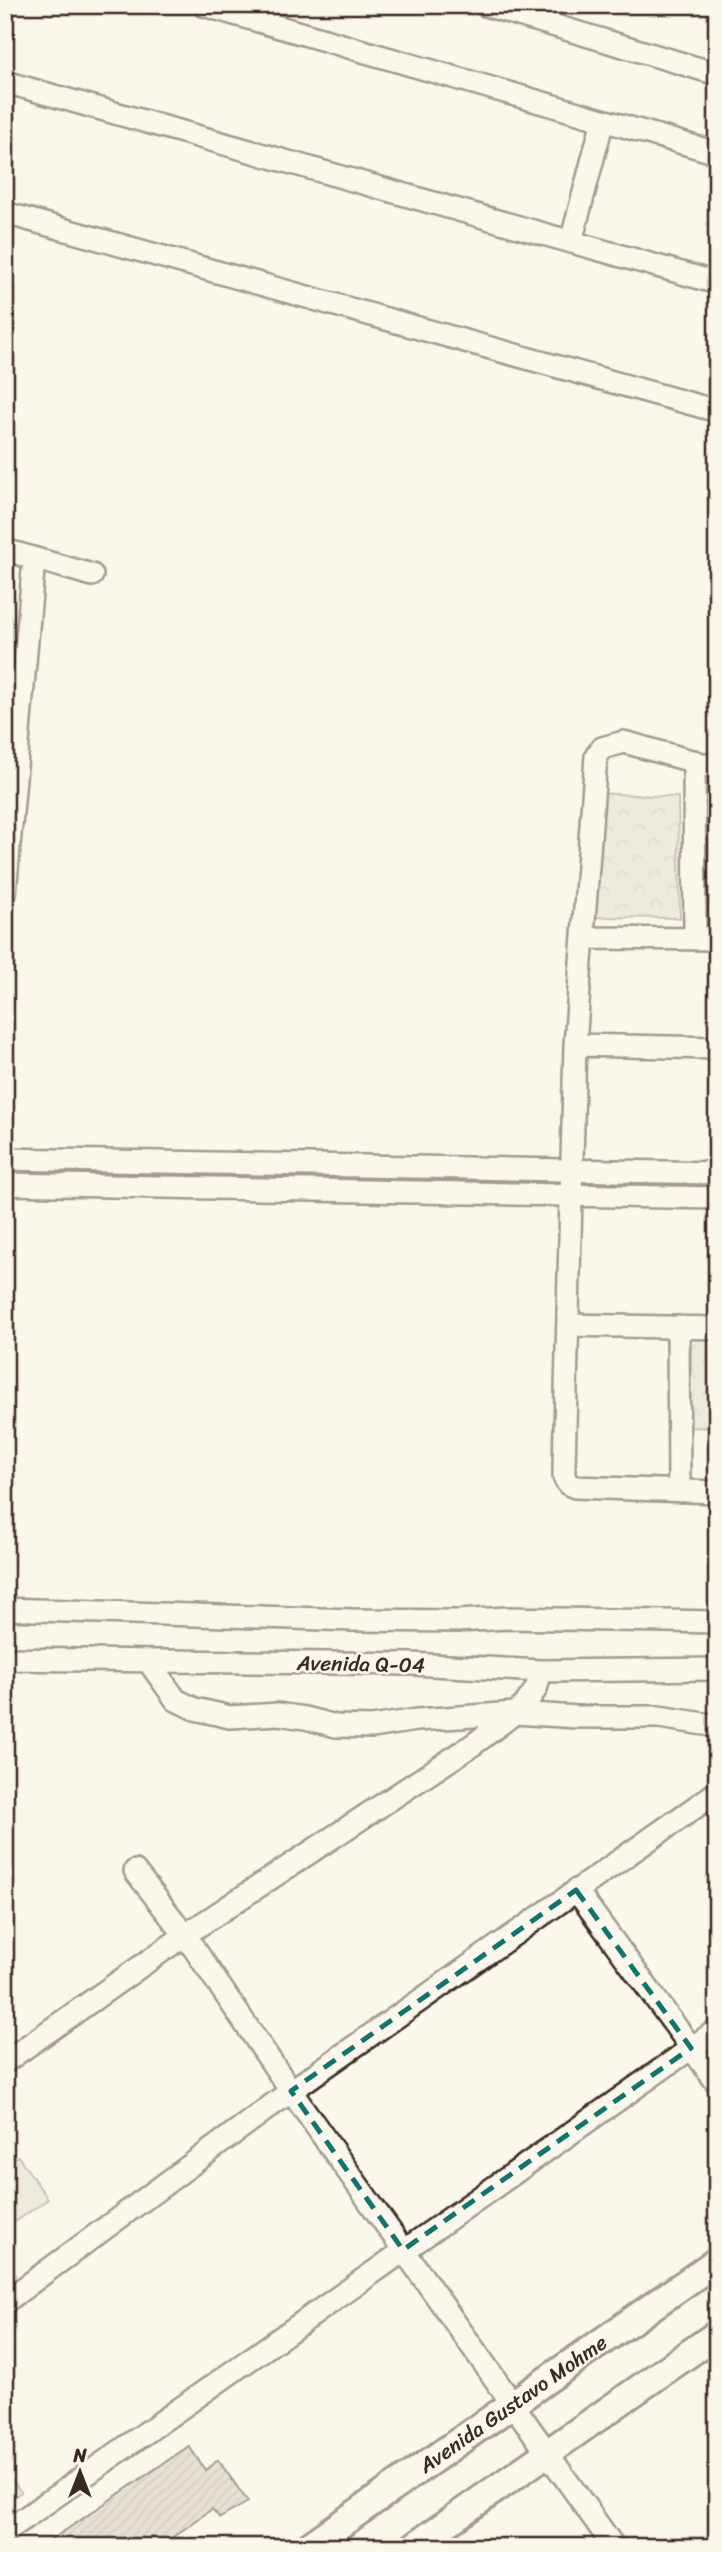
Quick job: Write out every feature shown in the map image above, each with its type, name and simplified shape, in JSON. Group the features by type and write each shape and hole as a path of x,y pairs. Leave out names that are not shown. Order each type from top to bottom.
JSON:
{"street":[{"path":"203,5 717,153"},
{"path":"485,5 717,74"},
{"path":"5,82 717,283"},
{"path":"571,242 603,120"},
{"path":"5,213 717,411"},
{"path":"5,550 92,575"},
{"path":"5,894 15,676 34,559"},
{"path":"717,768 624,742 602,748 596,756 575,1045 570,1325 564,1467 564,1477 568,1485 591,1489 717,1492"},
{"path":"694,761 695,939"},
{"path":"583,938 717,939"},
{"path":"575,1045 717,1048"},
{"path":"5,1159 95,1153 451,1161 717,1173"},
{"path":"93,1185 95,1153"},
{"path":"451,1161 452,1192"},
{"path":"5,1184 717,1198"},
{"path":"570,1325 717,1328"},
{"path":"678,1327 679,1491"},
{"path":"5,1609 353,1620 458,1621 507,1618 717,1622"},
{"name":"Avenida Q-04","path":"5,1659 412,1664 541,1671 717,1669"},
{"path":"148,1661 176,1700 195,1709 230,1717 278,1714 336,1726 372,1727 430,1719 515,1713 577,1717 659,1717 717,1726"},
{"path":"5,2062 185,1935 474,1744 524,1706 536,1689 541,1671"},
{"path":"5,2302 291,2091 717,1792"},
{"path":"135,1871 185,1935 291,2091 614,2547"},
{"path":"576,1890 717,2083"},
{"path":"5,2532 717,2030"},
{"name":"Avenida Gustavo Mohme","path":"308,2547 717,2262"},
{"path":"413,2547 717,2333"}],"highlighted area":[{"path":"576,1890 691,2048 403,2250 291,2091"}],"green space":[{"path":"596,793 678,797 680,918 591,917"},
{"path":"717,1332 717,1428 690,1427 691,1337"},
{"path":"18,2156 48,2199 5,2229 5,2165"},
{"path":"5,2470 21,2492 5,2503"}],"building":[{"path":"189,2446 205,2470 218,2460 248,2502 220,2518 212,2509 159,2547 41,2547"}]}
